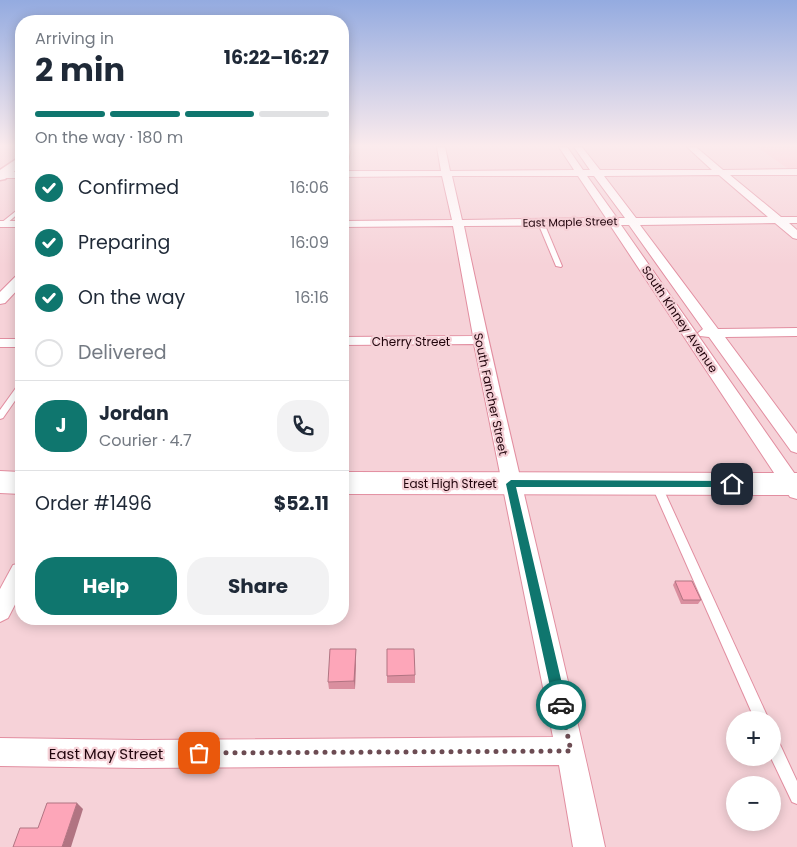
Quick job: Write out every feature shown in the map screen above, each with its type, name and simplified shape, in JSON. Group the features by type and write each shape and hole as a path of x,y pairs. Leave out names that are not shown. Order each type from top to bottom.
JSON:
{"main road":[{"path":"0,482 15,483"},
{"name":"East High Street","path":"349,483 656,484 795,487"}],"street":[{"name":"South Fancher Street","path":"448,187 458,224 479,340 571,751 589,847"},
{"name":"South Kinney Avenue","path":"591,187 795,487"},
{"name":"South Kinney Avenue","path":"607,187 797,447"},
{"path":"739,187 797,236"},
{"path":"751,187 795,222"},
{"name":"East Maple Street","path":"349,224 779,220 795,222"},
{"path":"1,224 15,224"},
{"path":"0,300 15,285"},
{"path":"689,333 797,332"},
{"name":"Cherry Street","path":"349,341 479,340"},
{"path":"0,343 15,343"},
{"path":"0,611 15,583"},
{"name":"East May Street","path":"0,752 571,751"}],"lane":[{"path":"1,224 15,214"},
{"path":"541,223 559,266"},
{"path":"0,416 15,395"},
{"path":"656,484 758,711"},
{"path":"781,762 797,797"}],"building":[{"path":"675,581 692,581 701,600 683,600"},
{"path":"330,649 356,649 354,681 328,682"},
{"path":"387,649 414,649 415,675 387,676"},
{"path":"47,803 77,803 62,847 13,847 20,828 38,828"}],"way so far":[{"path":"199,753 571,751 561,705"}],"route":[{"path":"561,705 511,484 732,484"}]}
